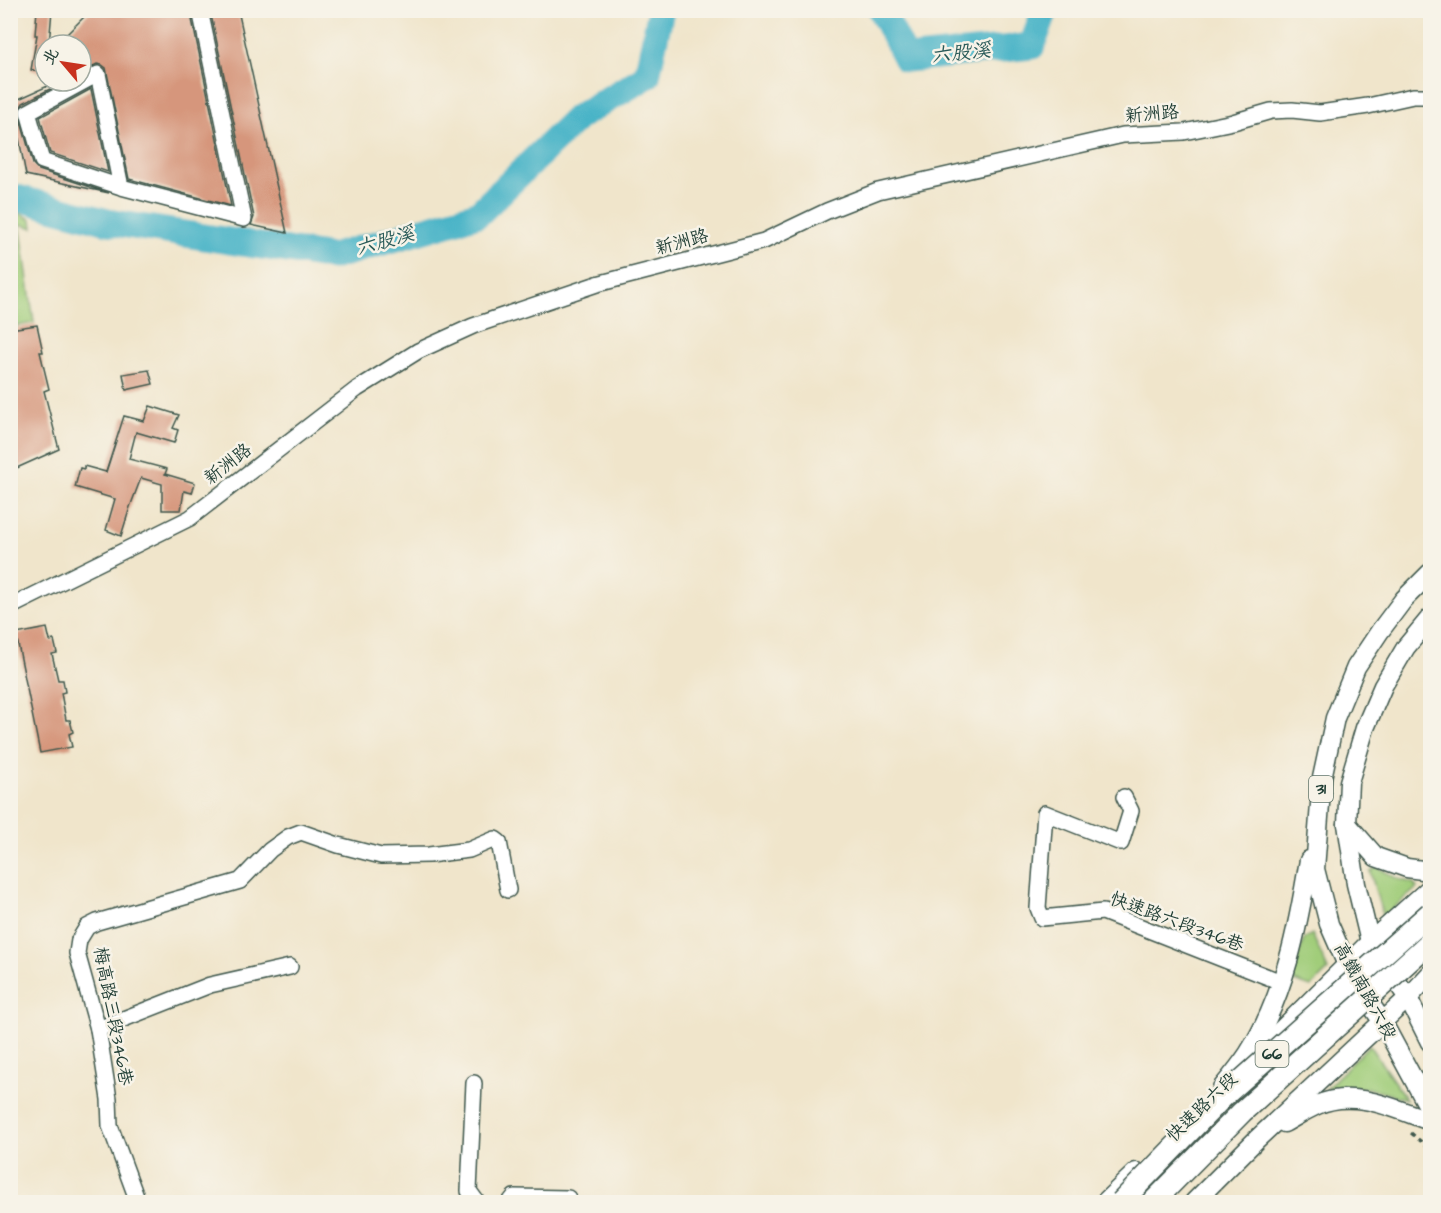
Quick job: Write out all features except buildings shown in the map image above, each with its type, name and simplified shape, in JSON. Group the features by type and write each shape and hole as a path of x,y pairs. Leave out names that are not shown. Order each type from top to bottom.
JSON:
{"highway":[{"name":"66","path":"1121,1203 1224,1096 1431,913"},
{"name":"66","path":"1153,1203 1242,1112 1431,942"}],"main road":[{"name":"高鐵南路六段","path":"1431,573 1404,599 1356,667 1335,718 1322,778 1315,869 1329,924 1347,965 1382,1021 1431,1110"},
{"name":"高鐵南路六段","path":"1431,618 1400,656 1383,686 1365,728 1349,782 1347,824 1356,884 1370,942 1408,998 1431,1042"},
{"name":"31","path":"1222,1088 1248,1054 1265,1022 1281,982 1296,934 1322,778"},
{"name":"31","path":"1347,824 1376,856 1407,868 1431,872"},
{"name":"快速路六段","path":"1105,1203 1370,942 1431,888"},
{"path":"1194,1203 1257,1139 1431,974"},
{"path":"1257,1139 1319,1104 1346,1098 1375,1102 1431,1121"}],"street":[{"path":"121,187 98,74 28,112 42,161 121,187 244,219 200,10"},
{"name":"新洲路","path":"10,607 190,518 357,389 418,351 473,326 597,284 764,241 827,211 878,191 1123,135 1184,132 1271,111 1292,110 1320,113 1413,96 1431,96"},
{"name":"快速路六段346巷","path":"1124,797 1131,811 1121,843 1045,813 1038,908 1042,918 1103,912 1281,982"},
{"name":"梅高路三段346巷","path":"138,1203 110,1126 109,1099 98,1029 77,953 79,940 87,927 97,922 240,881 270,850 288,837 301,832 338,845 381,856 429,855 469,850 495,839 500,842 508,890"},
{"path":"98,1029 210,985 290,967"},
{"path":"474,1083 469,1191 477,1203"},
{"path":"510,1203 514,1197 568,1198"}],"path":[{"path":"1404,1126 1431,1149"}],"green space":[{"path":"11,208 32,220 33,228 20,224 34,323 11,327"},
{"path":"1377,867 1398,879 1413,883 1417,888 1383,917 1370,871"},
{"path":"1312,934 1328,970 1311,987 1291,980 1304,939"},
{"path":"1369,1045 1406,1099 1367,1088 1327,1088"}],"waterway":[{"name":"六股溪","path":"10,196 108,222 332,257 478,214 578,117 647,76 661,10"},
{"name":"六股溪","path":"881,10 906,59 1032,46 1045,10"}]}
